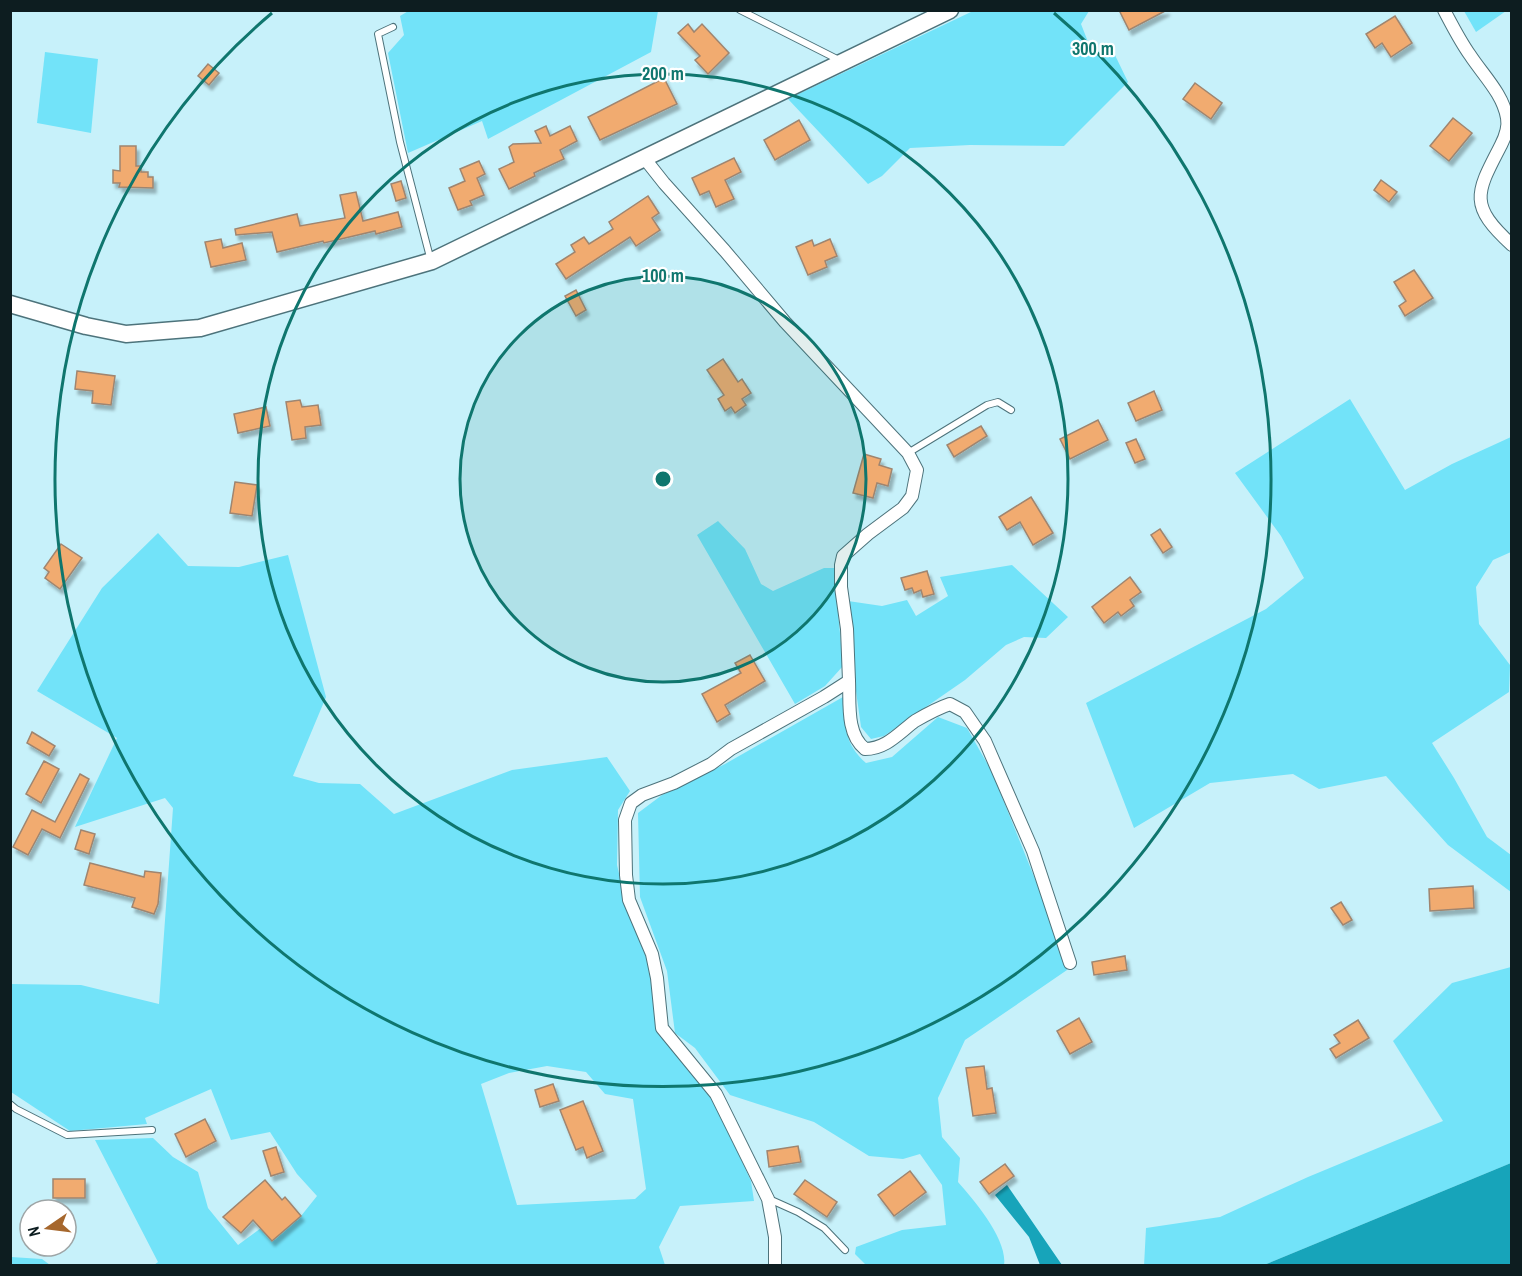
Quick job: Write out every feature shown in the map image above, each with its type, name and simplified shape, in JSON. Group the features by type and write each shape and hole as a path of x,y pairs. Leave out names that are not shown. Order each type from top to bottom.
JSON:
{"street":[{"path":"10,304 86,326 126,334 200,328 432,261 950,10"},
{"path":"1444,10 1469,55 1498,95 1506,112 1507,130 1487,170 1480,194 1482,209 1489,223 1512,245"},
{"path":"645,159 785,322 908,453 917,470 912,496 903,508 843,555 841,587 847,629 854,736 865,749 881,747 915,722 942,707 950,704 964,712 985,741 1033,850 1070,963"},
{"path":"775,1266 775,1237 768,1199 716,1094 662,1028 652,954 629,900 625,820 631,803 642,795 674,783 711,764 731,749 849,681"}],"lane":[{"path":"740,10 843,62"},
{"path":"393,27 378,34 400,142 432,261"},
{"path":"908,453 987,405 998,402 1011,410"},
{"path":"10,1104 67,1135 152,1130"},
{"path":"768,1199 798,1212 824,1228 845,1250"}],"shaded area":[{"path":"410,10 658,11 651,52 488,139 482,121 408,153 388,53 404,35 400,16"},
{"path":"973,11 1089,11 1081,24 1092,52 1113,51 1128,82 1064,146 970,145 910,148 882,176 868,184 788,99"},
{"path":"1464,11 1506,11 1476,32"},
{"path":"45,52 98,59 91,133 37,123"},
{"path":"1350,399 1405,490 1452,464 1511,437 1511,552 1493,560 1476,587 1479,624 1510,665 1509,692 1432,743 1487,837 1511,855 1511,892 1448,845 1386,776 1319,789 1293,774 1210,783 1134,828 1086,703 1266,609 1304,578 1281,536 1235,473"},
{"path":"718,521 745,549 761,584 773,591 824,568 834,568 843,666 825,686 795,704 697,535"},
{"path":"158,533 188,566 239,567 288,555 326,697 293,776 319,783 360,784 394,814 512,770 607,757 630,791 618,810 617,865 625,899 650,962 657,1024 716,1105 751,1181 754,1201 680,1206 659,1247 665,1265 154,1265 158,1262 95,1140 153,1138 173,1157 198,1172 208,1208 238,1245 261,1228 273,1241 301,1216 317,1196 297,1174 270,1132 231,1140 211,1089 145,1118 147,1124 70,1131 11,1092 10,984 81,985 159,1004 173,808 165,798 75,827 117,738 37,691 102,588","holes":["547,1066 586,1072 605,1094 633,1099 646,1189 635,1199 517,1205 481,1084 509,1073"]},
{"path":"1012,565 1068,617 1046,638 1024,637 1006,645 965,680 884,736 871,739 861,727 848,601 882,606 907,600 916,616 948,596 940,577"},
{"path":"843,697 847,733 853,749 866,763 892,757 938,717 967,728 992,772 1037,884 1067,970 965,1040 938,1098 942,1137 960,1158 958,1182 981,1210 995,1232 1004,1255 1004,1265 866,1265 855,1254 856,1247 902,1230 946,1225 942,1185 920,1154 903,1159 869,1156 814,1122 730,1095 695,1048 675,1033 667,971 640,897 638,813 662,795 725,764"},
{"path":"1511,967 1511,1163 1264,1265 1144,1266 1146,1228 1220,1217 1308,1177 1443,1121 1393,1041 1452,983"},
{"path":"1511,1163 1511,1265 1264,1265"},
{"path":"1007,1185 1062,1265 1040,1265 1029,1237 995,1195"},
{"path":"11,1257 42,1259 50,1265 11,1265"}],"building":[{"path":"1119,10 1167,10 1129,30"},
{"path":"1395,16 1412,43 1391,57 1382,43 1375,48 1366,34"},
{"path":"688,24 694,32 702,24 729,53 708,74 695,60 700,56 678,33"},
{"path":"208,64 219,73 209,85 198,76"},
{"path":"664,78 677,104 600,140 588,117"},
{"path":"1195,83 1222,103 1211,119 1183,99"},
{"path":"1453,118 1472,133 1449,161 1430,146"},
{"path":"799,120 810,140 775,160 764,140"},
{"path":"546,126 550,136 570,126 577,141 560,150 564,159 534,173 535,176 509,189 499,169 514,162 509,147 513,144 541,143 535,131"},
{"path":"120,146 136,146 136,166 141,166 141,172 148,172 148,177 153,177 153,188 119,187 120,183 113,183 113,170 120,171"},
{"path":"734,158 741,172 725,180 734,199 716,207 709,191 700,195 692,178"},
{"path":"479,161 485,174 477,178 484,195 470,201 472,205 458,210 449,188 465,181 460,169"},
{"path":"1381,180 1397,192 1389,202 1374,190"},
{"path":"401,181 406,198 396,201 391,184"},
{"path":"356,192 363,221 398,212 402,227 277,252 272,232 236,235 235,229 297,214 300,226 345,218 340,195"},
{"path":"648,196 659,213 652,218 660,230 636,246 630,237 566,279 556,264 575,252 571,245 584,237 589,244 613,229 609,222"},
{"path":"221,239 223,248 242,243 246,260 211,267 205,242"},
{"path":"830,239 837,256 825,261 827,267 808,275 796,247 812,240 814,246"},
{"path":"1414,270 1433,298 1405,316 1399,306 1406,301 1394,282"},
{"path":"576,290 586,310 576,316 565,296"},
{"path":"723,359 738,382 742,379 751,393 742,399 746,405 735,413 731,407 725,411 718,399 724,395 707,370"},
{"path":"77,371 115,376 111,405 92,403 93,391 75,389"},
{"path":"1154,391 1162,410 1136,421 1128,403"},
{"path":"300,400 302,407 318,405 321,425 305,427 306,438 292,440 286,402"},
{"path":"266,407 270,426 238,433 234,414"},
{"path":"1098,420 1108,440 1070,459 1060,439"},
{"path":"981,426 987,436 954,457 947,445"},
{"path":"1136,439 1145,459 1135,463 1126,443"},
{"path":"864,454 881,459 879,465 892,469 888,486 877,483 873,498 853,493"},
{"path":"235,482 257,485 252,516 230,513"},
{"path":"1031,497 1053,533 1033,545 1020,522 1007,530 999,517"},
{"path":"1160,529 1172,547 1163,553 1151,535"},
{"path":"61,544 82,558 60,589 45,578 49,572 44,568"},
{"path":"927,571 934,594 923,597 921,590 914,593 912,588 905,590 901,578"},
{"path":"1130,577 1141,592 1130,600 1134,606 1121,616 1118,612 1104,623 1092,607"},
{"path":"750,655 765,681 725,705 730,714 717,722 702,694 741,673 735,663"},
{"path":"32,732 55,746 49,756 27,743"},
{"path":"44,761 59,769 41,803 26,794"},
{"path":"80,774 89,779 60,838 42,829 28,855 13,847 32,810 55,822"},
{"path":"81,830 95,834 89,854 75,849"},
{"path":"90,863 144,877 145,871 161,873 158,904 154,914 132,907 135,898 84,885"},
{"path":"1473,886 1474,908 1430,911 1429,889"},
{"path":"1341,902 1352,920 1343,925 1331,908"},
{"path":"1125,956 1127,970 1094,975 1092,962"},
{"path":"1079,1018 1092,1042 1070,1054 1057,1031"},
{"path":"1358,1020 1369,1038 1336,1058 1330,1049 1340,1043 1334,1035"},
{"path":"984,1066 987,1089 992,1088 996,1113 973,1116 966,1068"},
{"path":"553,1084 559,1101 540,1107 535,1090"},
{"path":"583,1101 603,1151 587,1158 583,1147 576,1150 560,1110"},
{"path":"205,1119 216,1141 186,1157 175,1134"},
{"path":"798,1146 801,1162 769,1167 767,1151"},
{"path":"276,1147 284,1172 271,1176 263,1151"},
{"path":"1005,1164 1014,1176 989,1194 980,1182"},
{"path":"910,1171 926,1192 894,1216 878,1195"},
{"path":"53,1179 85,1179 85,1198 53,1198"},
{"path":"265,1180 282,1200 285,1197 301,1216 272,1241 253,1220 241,1233 223,1217"},
{"path":"805,1180 837,1202 827,1217 794,1194"}]}
